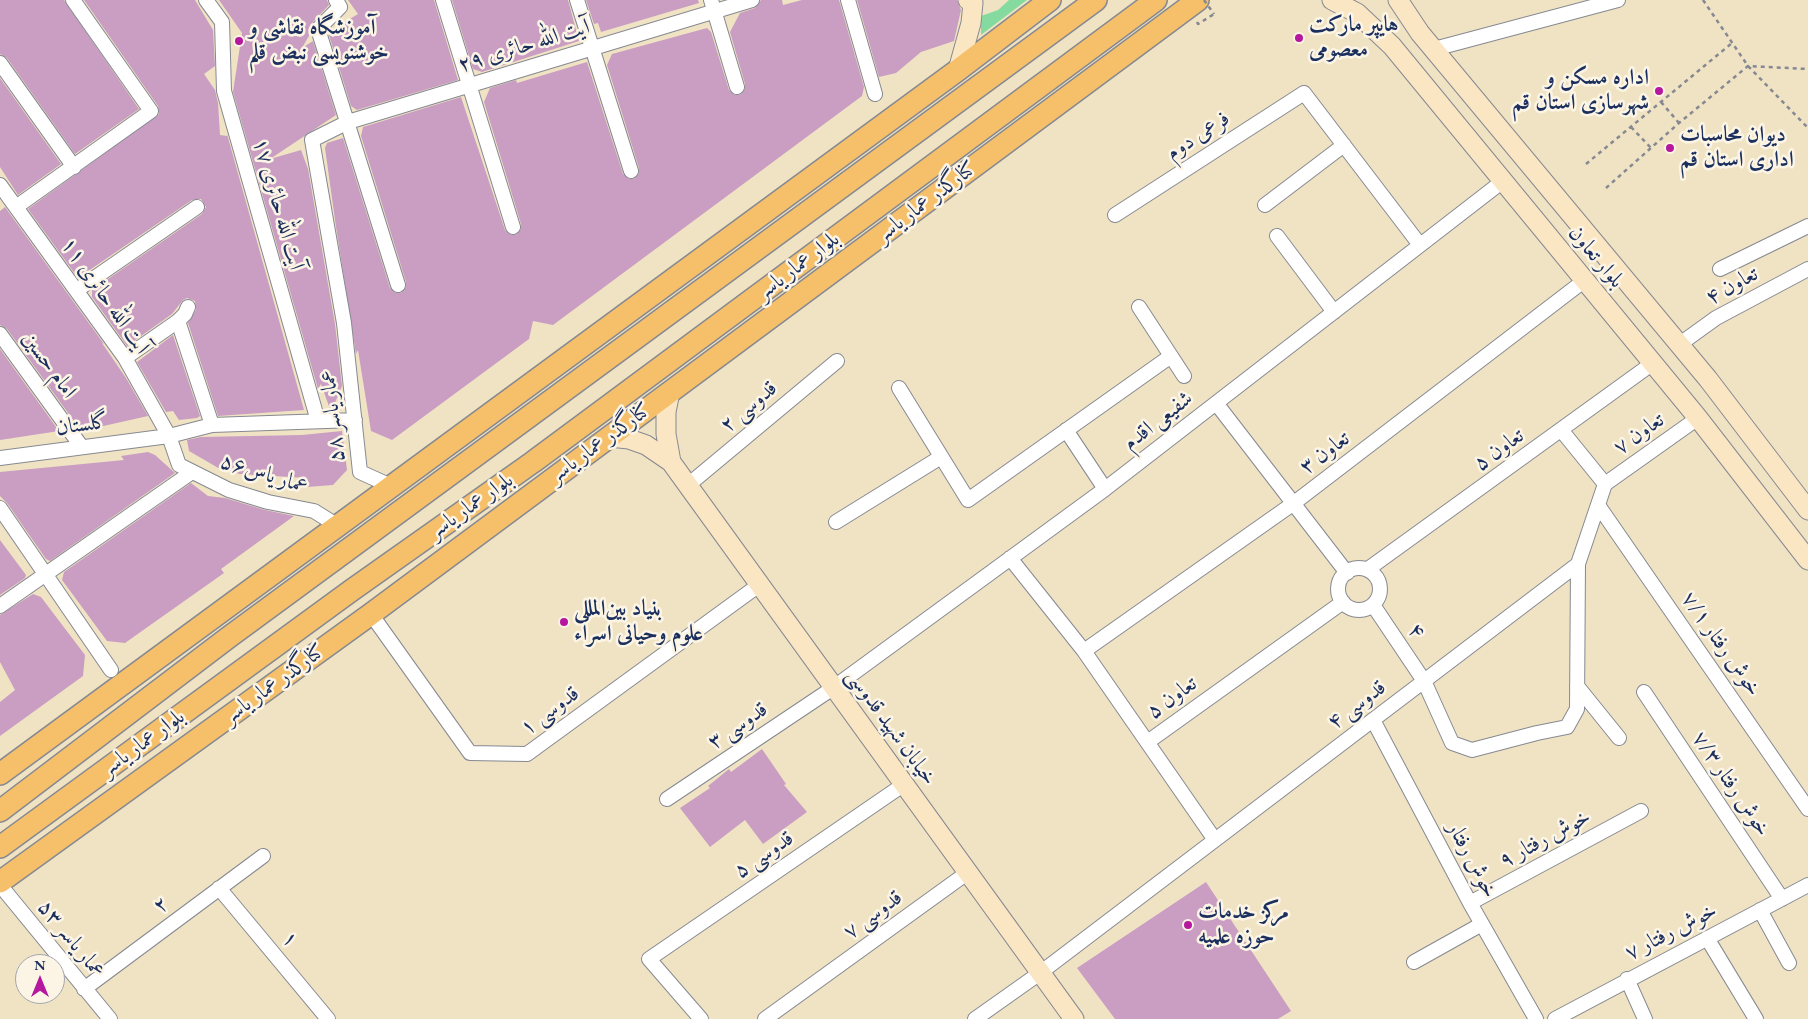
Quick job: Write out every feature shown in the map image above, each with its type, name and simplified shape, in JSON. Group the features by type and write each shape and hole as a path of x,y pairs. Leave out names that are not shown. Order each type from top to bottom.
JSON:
{"main road":[{"path":"0,774 958,70 1050,0"},
{"name":"بلوار عمار یاسر","path":"0,811 175,678 1096,0"},
{"name":"بلوار عمار یاسر","path":"0,847 352,590 533,462 1156,0"},
{"name":"کنارگذر عمار یاسر","path":"0,884 371,614 456,549 1198,0"},
{"name":"بلوار تعاون","path":"1332,0 1356,13 1392,46 1698,418 1808,560"},
{"name":"بلوار تعاون","path":"1398,0 1434,49 1680,344 1808,510"},
{"path":"958,70 976,1"},
{"path":"1653,363 1680,344"},
{"path":"537,379 553,401"},
{"path":"670,392 666,412 666,434 671,462"},
{"path":"609,437 629,439 646,444 671,462"},
{"name":"خیابان شهید قدوسی","path":"671,462 758,585 1074,1019"},
{"path":"352,590 456,549"},
{"path":"175,678 238,599"}],"street":[{"path":"16,207 151,111 73,0"},
{"name":"آیت الله حائری ۱۷","path":"206,0 222,22 224,91 318,421"},
{"path":"336,0 340,7 318,29 398,285"},
{"path":"443,0 513,227"},
{"path":"577,0 631,171"},
{"name":"آیت الله حائری ۲۹","path":"312,140 348,122 592,47 713,6 752,0"},
{"path":"848,0 875,94"},
{"path":"1434,49 1618,0"},
{"path":"713,6 736,87"},
{"path":"0,63 74,167"},
{"name":"فرعی دوم","path":"1115,215 1304,93 1344,144"},
{"name":"عمار یاسر ۵۸","path":"312,140 344,322 360,472 391,486"},
{"path":"1266,205 1344,144 1420,245"},
{"name":"شفیعی اقدم","path":"833,688 1105,489 1502,181"},
{"name":"آیت الله حائری ۱۱","path":"2,194 16,207 125,358 169,436"},
{"path":"77,290 197,207"},
{"path":"1720,269 1808,226"},
{"path":"1278,236 1334,312"},
{"name":"تعاون ۴","path":"1680,344 1716,318 1808,269"},
{"name":"تعاون ۳","path":"1084,651 1294,503 1585,280"},
{"path":"125,358 178,321 185,314 188,307"},
{"path":"1139,307 1184,376"},
{"path":"178,321 212,425"},
{"name":"امام حسین","path":"0,334 81,446"},
{"path":"900,388 968,500 1171,356"},
{"name":"قدوسی ۲","path":"688,486 837,361"},
{"name":"تعاون ۵","path":"1368,570 1562,431 1653,363"},
{"path":"1216,403 1347,573"},
{"name":"تعاون ۷","path":"1605,484 1698,418"},
{"name":"گلستان","path":"0,458 169,436 212,425 355,420"},
{"path":"1066,430 1105,489"},
{"path":"1562,431 1605,484 1578,564"},
{"name":"عمار یاس۵۶","path":"169,436 179,466 229,490 268,502 314,511 338,526"},
{"path":"836,522 942,457"},
{"path":"0,606 192,472"},
{"name":"خوش رفتار ۷/۱","path":"1598,505 1808,809"},
{"path":"0,508 111,670"},
{"path":"1010,558 1084,651 1149,741 1215,840"},
{"name":"قدوسی ۴","path":"975,1019 1040,973 1578,564"},
{"name":"۴","path":"1373,605 1424,681 1452,744 1472,750 1567,727 1577,709 1578,564"},
{"path":"1353,569 1368,570 1378,579 1380,586 1378,600 1368,609 1354,611 1338,597 1338,583 1353,569"},
{"name":"قدوسی ۱","path":"371,614 470,753 527,754 758,585"},
{"name":"تعاون ۵","path":"1149,741 1343,602"},
{"path":"1577,686 1619,738"},
{"name":"قدوسی ۳","path":"667,799 833,688"},
{"name":"خوش رفتار ۷/۳","path":"1644,692 1782,899"},
{"name":"خوش رفتار","path":"1373,720 1470,903 1536,1019"},
{"name":"قدوسی ۵","path":"700,1019 649,959 903,785"},
{"name":"خوش رفتار ۹","path":"1470,903 1641,812"},
{"name":"۲","path":"84,989 263,856"},
{"name":"قدوسی ۷","path":"765,1019 967,873"},
{"name":"عمار یاسر ۵۳","path":"0,884 110,1019"},
{"name":"خوش رفتار ۷","path":"1555,1019 1627,979 1808,886"},
{"name":"۱","path":"219,888 322,1017"},
{"path":"1760,910 1789,963"},
{"path":"1414,962 1482,924"},
{"path":"1707,938 1756,1019"},
{"path":"1627,979 1645,1019"}],"path":[{"path":"1198,24 1214,14 1204,0"},
{"path":"1703,0 1748,66 1808,128"},
{"path":"1586,164 1732,43"},
{"path":"1606,188 1679,123 1748,66 1808,69"},
{"path":"1661,102 1679,123"},
{"path":"1631,127 1652,149"}],"green space":[{"path":"1009,0 1027,0 981,35 981,16 998,10"}],"building":[{"path":"0,0 64,0 139,109 75,154 7,58 0,54"},
{"path":"84,0 195,0 213,30 215,66 204,74 215,90 218,103 220,135 227,136 227,134 304,410 218,416 188,323 196,310 195,301 187,298 183,300 172,314 127,346 92,297 92,290 202,214 206,207 201,199 192,200 78,278 28,209 159,114 158,106"},
{"path":"219,0 327,0 329,5 312,23 310,34 302,48 313,41 336,115 270,159 301,150 308,169 335,324 342,386 331,412 321,384 318,389 233,92 242,33"},
{"path":"348,0 434,0 458,80 357,110 351,106 328,32 358,14"},
{"path":"452,0 568,0 579,41 482,72 473,69"},
{"path":"586,0 698,0 699,3 601,32 598,23 594,24"},
{"path":"761,0 782,0 783,5 802,0 839,0 864,87 862,96 553,325 533,321 529,339 392,440 371,431 358,350 356,354 336,227 325,148 327,143 343,138 390,288 396,293 401,293 406,287 406,282 361,136 363,127 461,97 505,230 511,235 516,235 521,229 521,224 484,102 490,88 516,80 517,83 587,62 623,174 629,179 634,179 639,173 639,168 607,65 612,54 707,28 711,32 729,90 735,95 740,95 745,89 745,84 730,32 740,13 755,8"},
{"path":"857,0 957,0 961,10 954,41 921,52 896,73 879,77"},
{"path":"0,78 61,164 18,195 0,167"},
{"path":"5,207 104,344 102,343 126,378 148,416 81,431 85,427 79,428 7,329 0,325 0,211"},
{"path":"173,335 200,416 197,418 179,420 173,411 166,412 137,362"},
{"path":"0,349 59,431 0,440"},
{"path":"342,431 347,470 333,485 307,487 306,478 240,474 220,469 189,451 187,440 201,437 302,435"},
{"path":"148,452 155,455 175,473 50,561 46,559 7,503 0,496 0,472 124,460 121,456"},
{"path":"191,483 208,496 225,498 265,510 294,516 221,569 224,573 125,643 107,641 62,580 64,572"},
{"path":"0,540 26,575 25,578 0,595"},
{"path":"33,594 41,597 85,655 83,676 0,736 0,702 15,690 0,662 0,615"},
{"path":"762,749 786,784 784,785 807,812 763,844 745,820 710,847 680,808 710,788 708,786 729,769 731,772"},
{"name":"مرکز خدمات حوزه علمیه","path":"1206,882 1291,1011 1278,1019 1115,1019 1077,968"}],"place":[{"name":"هایپر مارکت معصومی","path":"1299,38"},
{"name":"آموزشگاه نقاشی و خوشنویسی نبض قلم","path":"239,41"},
{"name":"اداره مسکن و شهرسازی استان قم","path":"1659,91"},
{"name":"دیوان محاسبات اداری استان قم","path":"1670,148"},
{"name":"بنیاد بین‌المللی علوم وحیانی اسراء","path":"564,622"},
{"name":"مرکز خدمات حوزه علمیه","path":"1188,925"}]}
